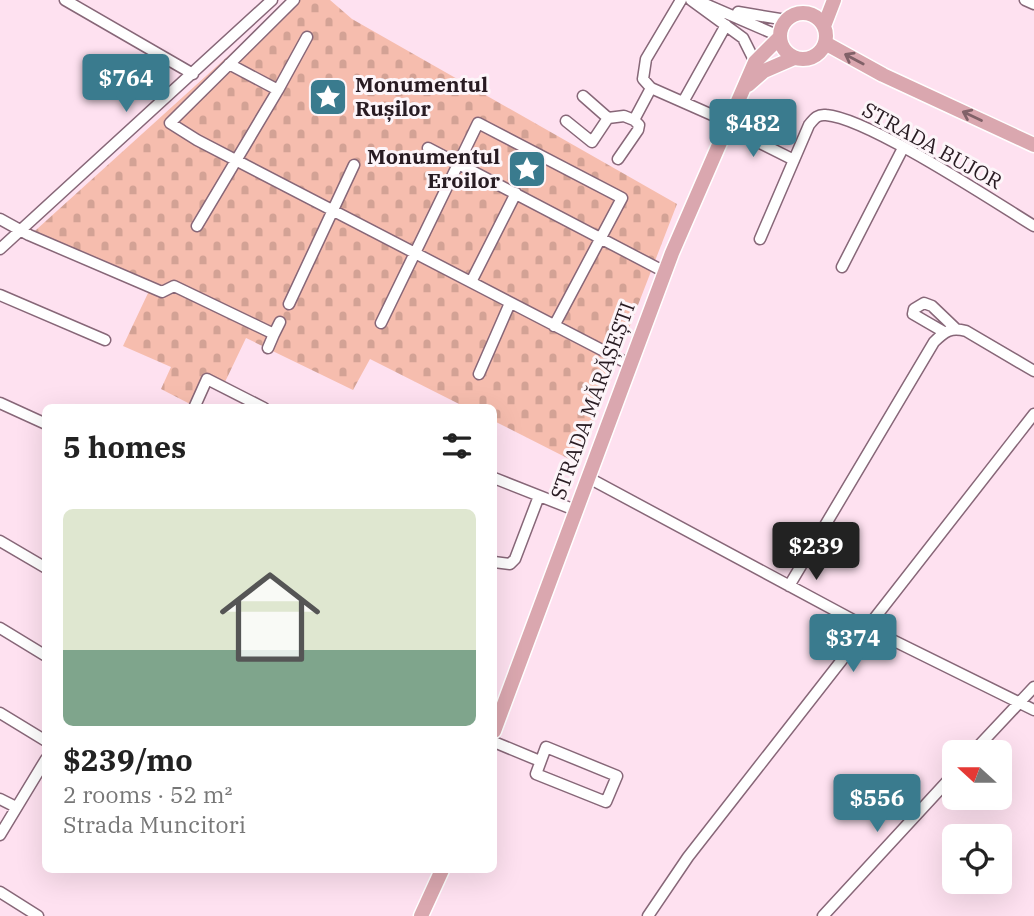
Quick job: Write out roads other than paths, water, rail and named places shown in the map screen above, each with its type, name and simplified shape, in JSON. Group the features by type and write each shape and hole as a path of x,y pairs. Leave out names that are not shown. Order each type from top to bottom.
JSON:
{"main road":[{"path":"811,0 790,17 779,37 785,52 794,58 813,58 825,43 824,26 834,0"},
{"path":"790,17 815,16 824,26"},
{"name":"STRADA MĂRĂȘEȘTI","path":"497,710 665,272 727,124 755,62 779,37"},
{"path":"825,43 883,75 1034,145"},
{"name":"STRADA MĂRĂȘEȘTI","path":"743,91 764,71 794,58"},
{"path":"421,916 441,873"}],"street":[{"path":"65,0 193,74"},
{"path":"0,249 272,0"},
{"path":"294,0 170,123 332,211 629,364"},
{"path":"681,0 642,68 643,79 651,88 794,160"},
{"path":"693,0 722,9 779,37"},
{"path":"693,0 743,38 755,62"},
{"path":"1025,0 1034,4"},
{"path":"722,9 790,17"},
{"path":"683,102 726,24"},
{"path":"197,226 307,37"},
{"path":"229,64 278,90"},
{"path":"634,120 651,88"},
{"path":"583,96 608,118 624,116 639,125 618,159"},
{"name":"STRADA BUJOR","path":"760,239 809,125 816,117 826,115 854,124 903,148 1034,226"},
{"path":"566,121 592,142 608,118"},
{"path":"381,323 478,123 622,198 554,326"},
{"path":"428,148 665,272"},
{"path":"842,267 903,148"},
{"path":"289,304 354,165"},
{"path":"471,282 516,194"},
{"path":"0,219 29,235 162,292 174,286 274,334"},
{"path":"0,295 104,340"},
{"path":"479,374 510,303"},
{"path":"268,348 280,322"},
{"path":"789,586 934,342 950,330 1034,371"},
{"path":"196,404 207,379 256,404"},
{"path":"0,403 42,422"},
{"path":"648,916 688,857 1034,414"},
{"path":"587,477 868,628 1034,710"},
{"path":"497,479 575,510"},
{"path":"497,564 500,565 515,559 539,496"},
{"path":"0,541 42,566"},
{"path":"0,628 42,654"},
{"path":"984,740 1034,687"},
{"path":"0,713 42,739"},
{"path":"497,743 540,761"},
{"path":"546,747 617,776 606,802 536,774 540,761 546,747"},
{"path":"0,835 42,765"},
{"path":"823,916 942,787"},
{"path":"0,799 16,807"},
{"path":"0,892 38,916"}],"place":[{"name":"Monumentul Rușilor","path":"328,97"},
{"name":"Monumentul Eroilor","path":"527,169"}]}
